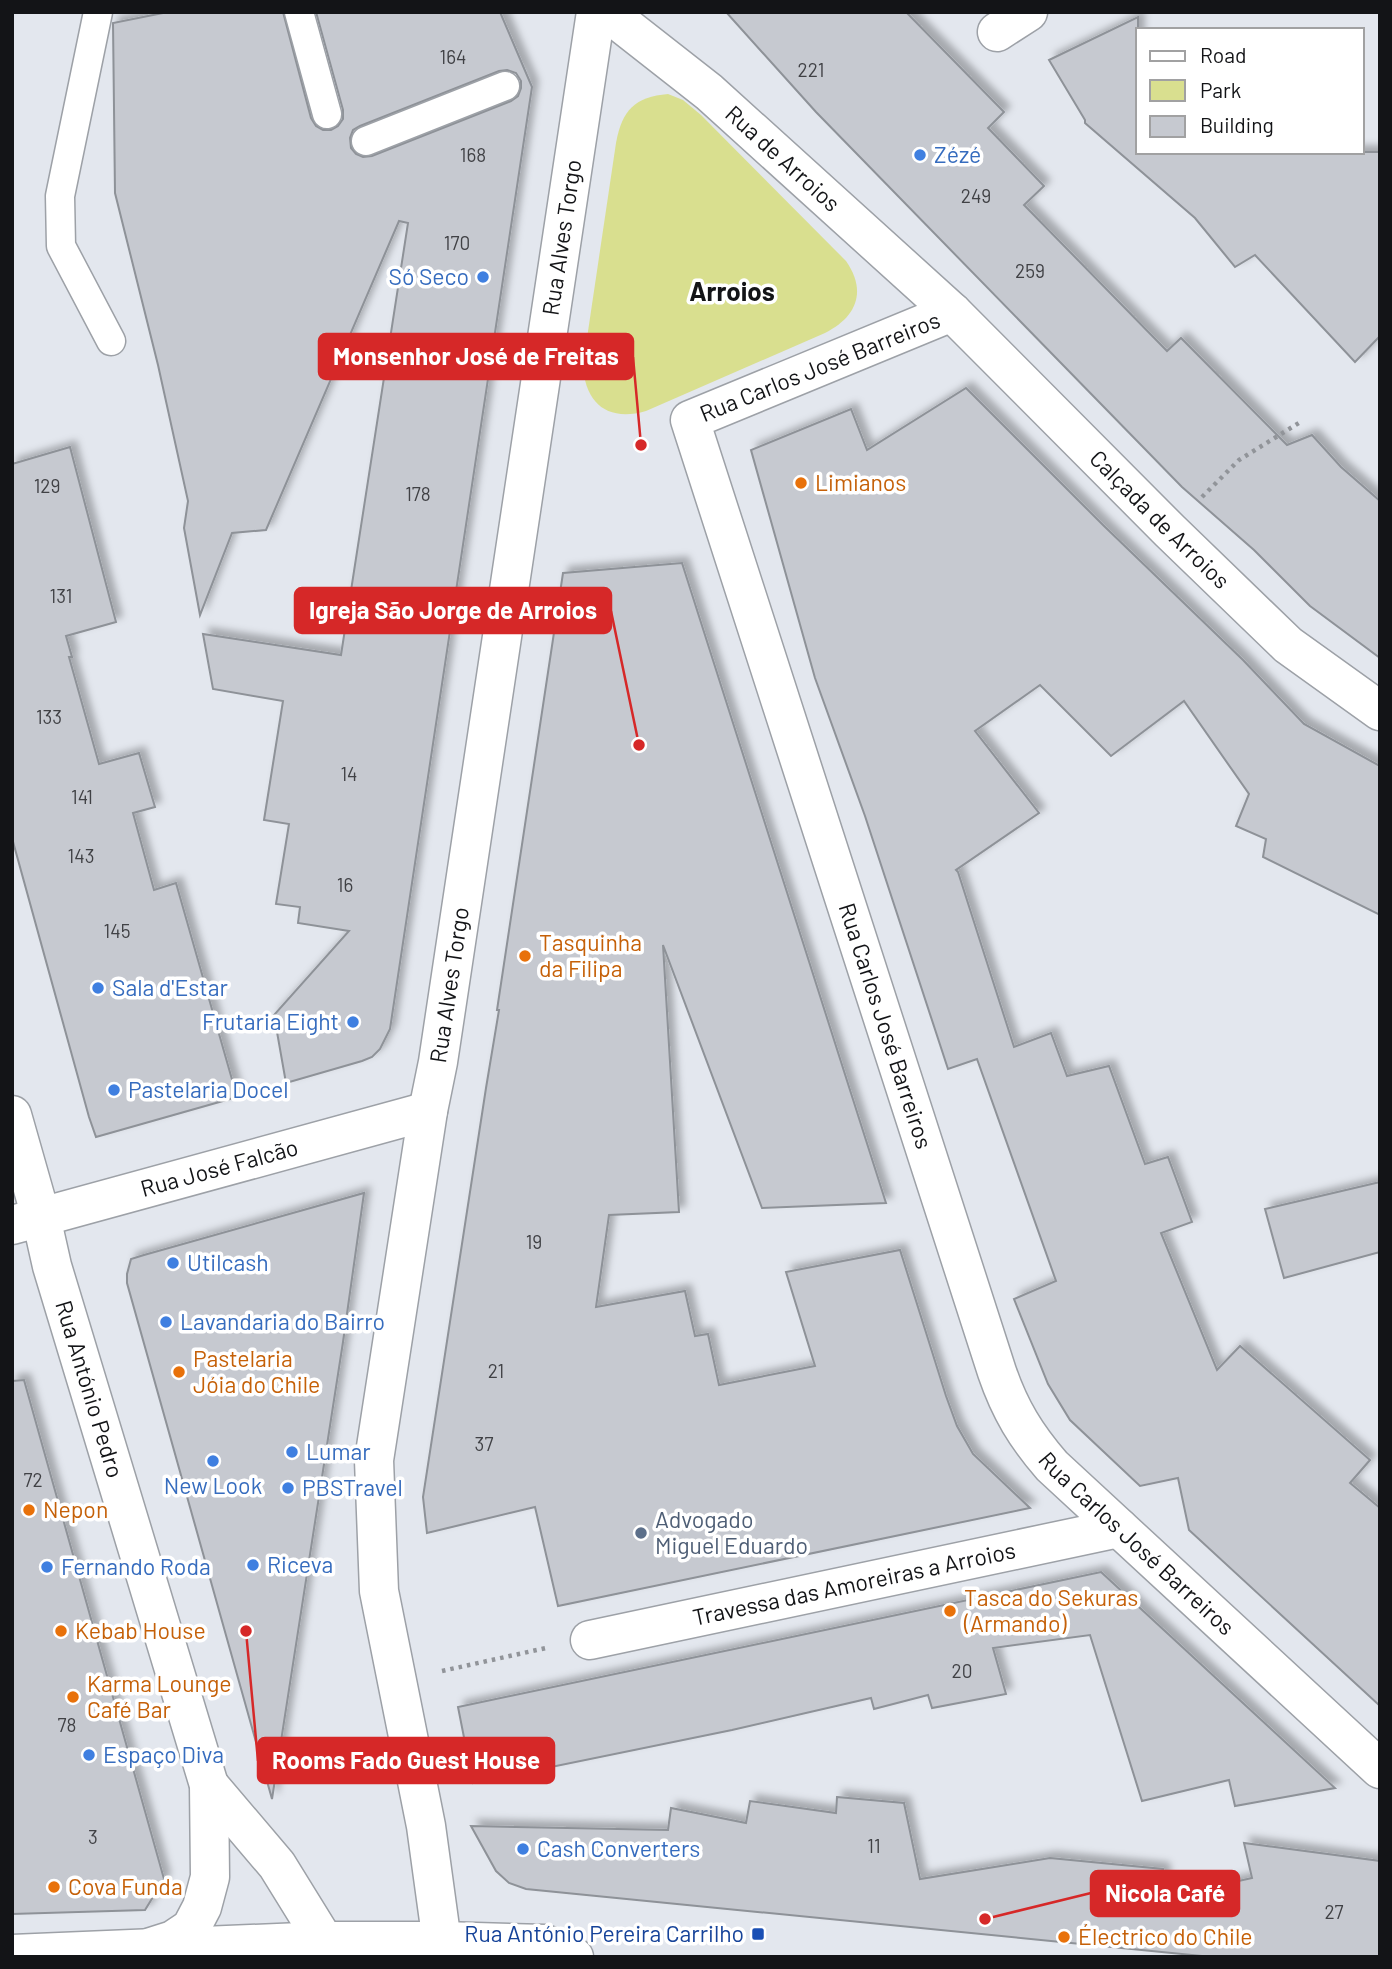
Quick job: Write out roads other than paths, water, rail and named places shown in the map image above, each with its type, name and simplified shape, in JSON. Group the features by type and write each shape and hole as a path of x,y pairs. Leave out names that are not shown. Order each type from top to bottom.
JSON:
{"street":[{"name":"Rua Alves Torgo","path":"443,1949 426,1826 379,1591 374,1460 440,1049 596,12"},
{"name":"Rua de Arroios","path":"607,12 709,92 952,312"},
{"name":"Calçada de Arroios","path":"952,312 1288,645 1380,711"},
{"name":"Rua Carlos José Barreiros","path":"952,312 691,420 1006,1399 1019,1423 1052,1466 1380,1769"},
{"name":"Rua José Falcão","path":"27,1221 428,1111"},
{"name":"Rua António Pedro","path":"12,1115 27,1221 52,1266 209,1785 209,1877 202,1908 191,1928 173,1940 151,1947"},
{"name":"Travessa das Amoreiras a Arroios","path":"573,1643 1119,1528"},
{"name":"Rua António Pedro","path":"209,1785 277,1866 333,1949"},
{"path":"12,1954 151,1947 443,1949 545,1944 573,1957"}],"lane":[{"path":"98,12 60,196 61,246 111,341"},
{"path":"299,12 327,114"},
{"path":"366,141 505,86"}],"place":[{"name":"Zézé","path":"920,155"},
{"name":"Só Seco","path":"483,277"},
{"name":"Monsenhor José de Freitas","path":"641,445"},
{"name":"Limianos","path":"801,483"},
{"name":"Igreja São Jorge de Arroios","path":"639,745"},
{"name":"Tasquinha da Filipa","path":"525,956"},
{"name":"Sala d'Estar","path":"98,988"},
{"name":"Frutaria Eight","path":"353,1022"},
{"name":"Pastelaria Docel","path":"114,1090"},
{"name":"Utilcash","path":"173,1263"},
{"name":"Lavandaria do Bairro","path":"166,1322"},
{"name":"Pastelaria Jóia do Chile","path":"179,1372"},
{"name":"Lumar","path":"292,1452"},
{"name":"New Look","path":"213,1461"},
{"name":"PBSTravel","path":"288,1488"},
{"name":"Nepon","path":"29,1510"},
{"name":"Advogado Miguel Eduardo","path":"641,1533"},
{"name":"Riceva","path":"253,1565"},
{"name":"Fernando Roda","path":"47,1567"},
{"name":"Tasca do Sekuras (Armando)","path":"950,1611"},
{"name":"Kebab House","path":"61,1631"},
{"name":"Rooms Fado Guest House","path":"246,1631"},
{"name":"Karma Lounge Café Bar","path":"73,1697"},
{"name":"Espaço Diva","path":"89,1755"},
{"name":"Cash Converters","path":"523,1849"},
{"name":"Cova Funda","path":"54,1887"},
{"name":"Nicola Café","path":"985,1919"},
{"name":"Rua António Pereira Carrilho","path":"758,1934"},
{"name":"Électrico do Chile","path":"1064,1937"}],"district":[{"name":"Arroios","path":"732,292"}]}
